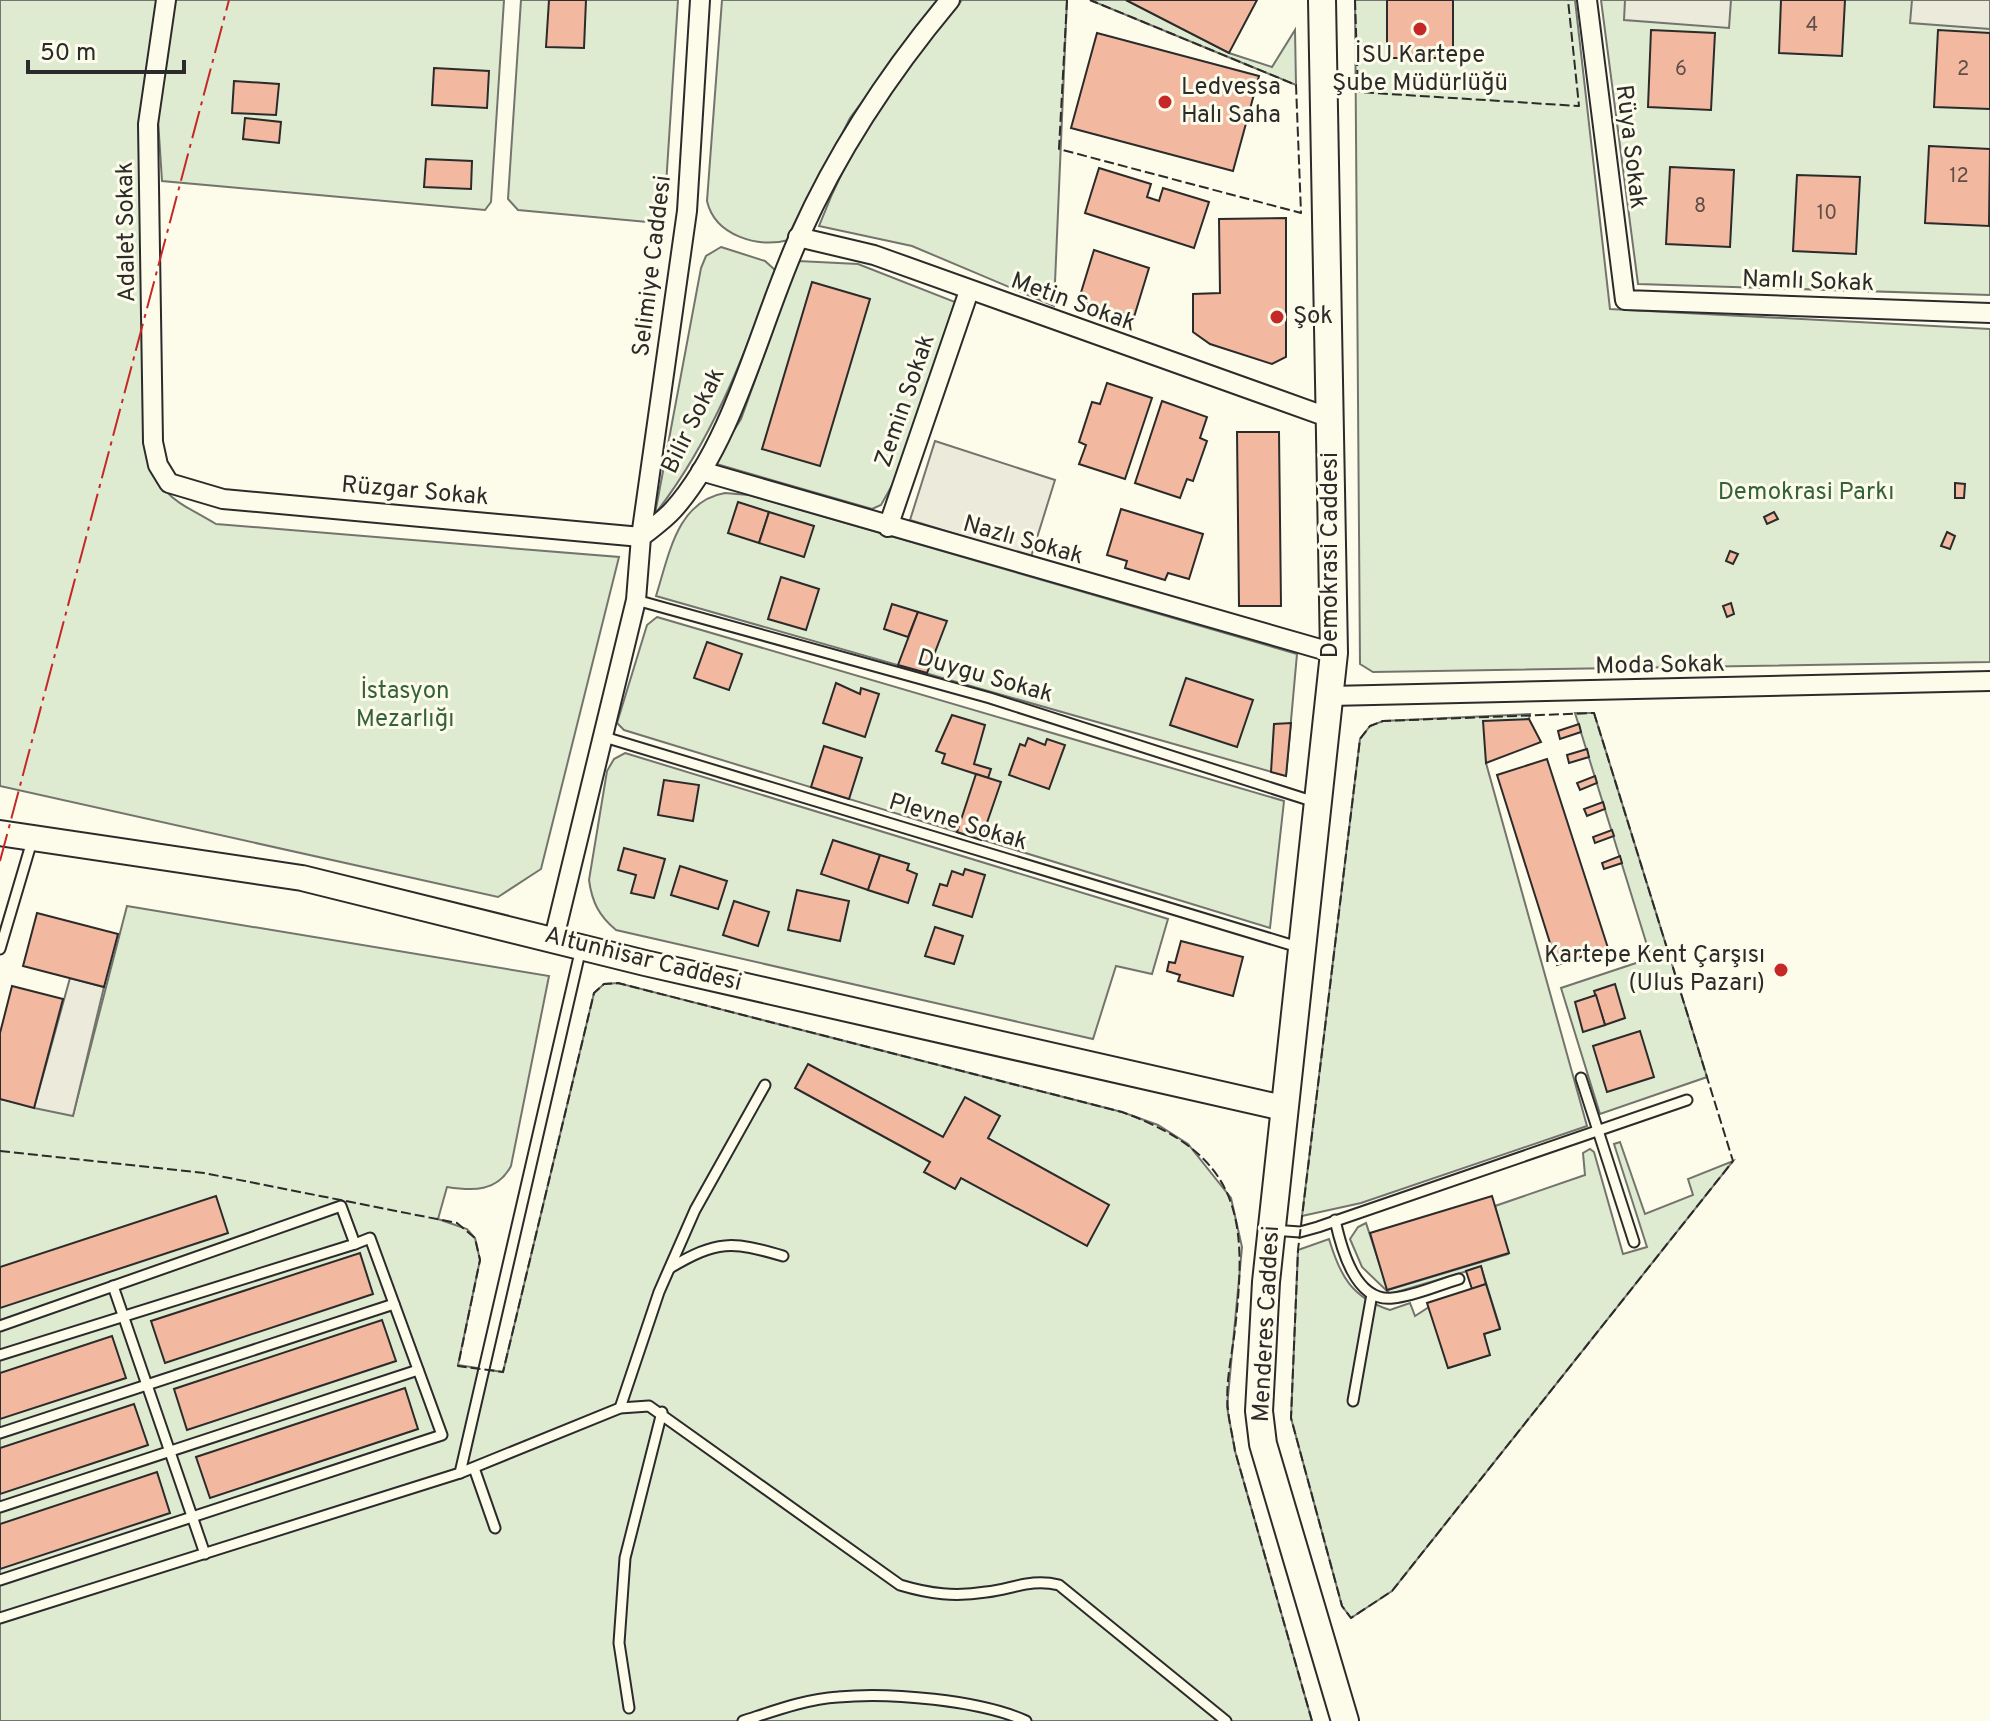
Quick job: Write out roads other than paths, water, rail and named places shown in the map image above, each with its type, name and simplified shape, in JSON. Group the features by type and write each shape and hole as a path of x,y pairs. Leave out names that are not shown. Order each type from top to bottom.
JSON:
{"main road":[{"name":"Demokrasi Caddesi","path":"1283,1108 1334,653 1322,0"},
{"name":"Menderes Caddesi","path":"1283,1108 1271,1229 1259,1411 1263,1444 1345,1721"}],"street":[{"name":"Adalet Sokak","path":"166,0 148,124 153,442 158,465 169,483 186,490"},
{"name":"Selimiye Caddesi","path":"641,537 687,211 700,0"},
{"name":"Bilir Sokak","path":"641,537 673,511 701,471 731,410 798,237 860,120 950,0"},
{"name":"Rüya Sokak","path":"1587,0 1625,300"},
{"name":"Metin Sokak","path":"798,237 874,255 1330,418"},
{"name":"Zemin Sokak","path":"888,527 969,291"},
{"name":"Namlı Sokak","path":"1625,300 1990,313"},
{"name":"Nazlı Sokak","path":"701,471 1334,653"},
{"name":"Rüzgar Sokak","path":"186,490 223,499 641,537"},
{"path":"554,938 636,600 641,537"},
{"name":"Moda Sokak","path":"1330,696 1990,681"},
{"name":"Altunhisar Caddesi","path":"0,833 302,878 645,963 1283,1108"}],"lane":[{"name":"Duygu Sokak","path":"636,600 990,698 1319,803"},
{"name":"Plevne Sokak","path":"601,736 1303,949"},
{"path":"0,949 33,837"},
{"path":"460,1473 582,945"},
{"path":"1581,1078 1634,1242"},
{"path":"620,1408 670,1268 695,1210 765,1085"},
{"path":"1271,1229 1300,1232 1687,1100"},
{"path":"0,1326 341,1206 355,1244"},
{"path":"1335,1220 1345,1259 1372,1294 1391,1299 1459,1279"},
{"path":"0,1355 370,1238 442,1435 0,1580"},
{"path":"670,1268 709,1250 739,1243 783,1256"},
{"path":"113,1286 205,1554"},
{"path":"1353,1401 1372,1294"},
{"path":"0,1433 394,1304"},
{"path":"0,1507 418,1370"},
{"path":"0,1618 460,1473 620,1408 649,1406 662,1412 900,1585 929,1594 955,1596 990,1592 1040,1580 1059,1585 1226,1721"},
{"path":"629,1708 619,1643 625,1558 662,1412"},
{"path":"474,1468 495,1528"},
{"path":"743,1721 838,1697 951,1701 1011,1714 1026,1721"}],"place":[{"name":"İSU Kartepe Şube Müdürlüğü","path":"1420,29"},
{"name":"Ledvessa Halı Saha","path":"1165,102"},
{"name":"Şok","path":"1277,317"},
{"name":"Kartepe Kent Çarşısı (Ulus Pazarı)","path":"1781,970"}],"park label":[{"name":"Demokrasi Parkı","path":"1806,493"},
{"name":"İstasyon Mezarlığı","path":"405,706"}]}
